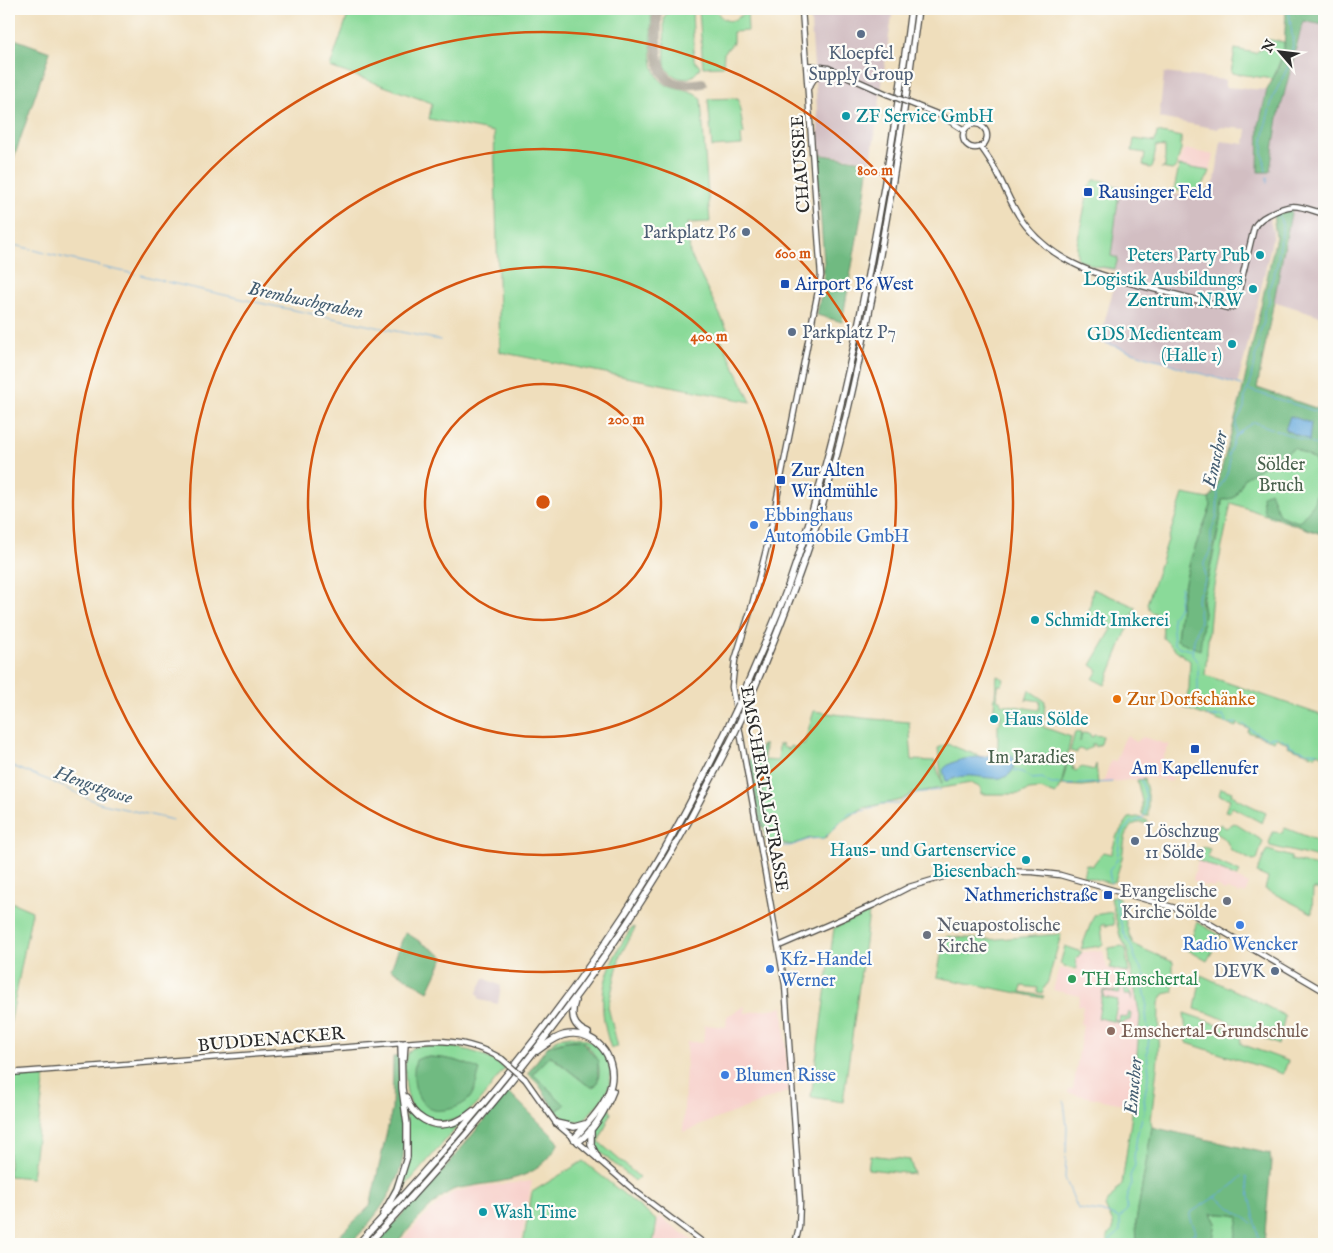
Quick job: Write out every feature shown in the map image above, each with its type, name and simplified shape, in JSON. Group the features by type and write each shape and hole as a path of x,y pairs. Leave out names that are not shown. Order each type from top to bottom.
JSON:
{"highway":[{"path":"358,1244 479,1107 552,1016 621,919 650,874 693,799 739,704 790,580 813,510 840,408 862,310 884,192 911,9"},
{"path":"368,1244 435,1171 530,1057 576,996 631,918 667,860 698,806 742,718 770,652 804,562 823,503 848,410 883,241 918,9"},
{"path":"576,996 572,1010 575,1024 606,1045 615,1070 615,1084 612,1095 592,1128 576,1140"},
{"path":"530,1057 552,1040 570,1034 587,1037 603,1048 611,1064 611,1084 605,1100 576,1140"},
{"path":"403,1043 405,1091 409,1106 416,1114 432,1123 445,1124 460,1120 479,1107"},
{"path":"379,1222 397,1189 407,1157 407,1124 402,1088 403,1043"},
{"path":"556,1123 574,1127 587,1123"},
{"path":"592,1128 590,1141 599,1160"}],"main road":[{"name":"CHAUSSEE","path":"802,9 821,263 820,286 814,316"},
{"path":"807,65 822,66 832,70 942,116 964,130"},
{"path":"808,72 832,70"},
{"path":"809,89 814,79 823,72"},
{"path":"973,124 984,128 987,135 981,147 973,148 966,145 963,138 964,130 973,124"},
{"path":"981,147 996,170 1012,206 1025,225 1036,238 1068,262 1088,271 1115,279 1228,308 1231,308 1236,303 1254,228 1258,222 1280,208 1291,205 1324,214"},
{"name":"EMSCHERTALSTRASSE","path":"795,1244 799,1227 800,1204 788,1016 779,946 733,702 732,673 765,555 814,316"},
{"path":"779,946 876,904 909,887 945,876 961,872 979,871 1041,872 1066,877 1193,914 1324,991"},
{"name":"BUDDENACKER","path":"9,1073 441,1040 462,1042 486,1050 502,1059 525,1079 556,1123 599,1160 705,1244"}],"shaded area":[{"path":"810,9 893,9 871,161 820,154"},
{"path":"1303,21 1324,25 1324,317 1273,301 1292,208 1269,217 1273,237 1237,384 1099,342 1120,272 1095,267 1077,259 1077,244 1090,184 1095,180 1101,180 1139,192 1196,196 1215,181 1221,141 1245,144 1247,129 1219,127 1218,129 1159,118 1164,73 1225,80 1225,87 1267,90 1259,125 1258,171 1269,172 1278,118"},
{"path":"1185,149 1214,155 1210,171 1179,166 1182,152"},
{"path":"1127,735 1136,742 1143,737 1169,745 1157,770 1173,777 1171,782 1148,778 1103,783 1111,760 1116,761"},
{"path":"1198,860 1249,884 1245,894 1241,892 1239,894 1228,889 1224,891 1215,885 1214,888 1208,885 1207,887 1194,881"},
{"name":"Emschertal-Grundschule","path":"1103,950 1107,968 1132,974 1140,1016 1133,1106 1068,1093 1068,1090 1073,1089 1083,1025 1080,1024 1083,1006 1078,1005 1080,996 1053,990 1059,968 1077,972 1076,959 1082,952"},
{"path":"484,978 501,986 498,1004 480,1000 477,992"},
{"path":"745,1006 745,1013 783,1007 789,1091 683,1132 687,1042 703,1042 705,1025 726,1027 727,1016"},
{"path":"532,1181 521,1244 397,1244 441,1201 454,1192 475,1187"},
{"path":"659,1216 697,1244 654,1244"}],"green space":[{"path":"350,9 651,9 651,50 655,71 666,85 692,92 701,100 710,222 688,223 690,254 728,331 719,335 751,402 500,352 494,132 429,119 432,103 330,67"},
{"path":"672,9 692,9 694,60 700,67 696,73 687,78 676,77 671,74 665,64 664,18"},
{"path":"699,9 716,10 724,19 732,20 736,19 747,9 748,31 733,32 733,43 724,53 723,66 703,67"},
{"path":"1286,9 1324,9 1324,25 1303,21 1278,118 1270,170 1269,172 1258,172 1259,125 1267,90 1277,71 1284,51"},
{"path":"9,37 50,52 9,172"},
{"path":"1265,39 1284,42 1284,51 1273,79 1231,73 1235,49 1255,53 1263,48"},
{"path":"738,98 744,134 741,135 742,145 712,147 708,99"},
{"path":"1157,132 1181,137 1181,149 1176,167 1172,170 1161,168 1165,167 1165,147 1156,146 1153,166 1150,168 1143,165 1145,153 1132,151 1134,139 1155,142"},
{"path":"816,154 869,162 842,322 817,315 823,283 824,262"},
{"path":"1179,166 1210,171 1201,187 1192,191 1174,190"},
{"path":"1094,180 1101,180 1128,191 1128,193 1119,192 1111,256 1118,258 1115,269 1095,266 1077,259 1077,244 1089,187"},
{"path":"1292,208 1257,388 1324,411 1324,529 1322,534 1264,512 1262,496 1270,491 1279,515 1299,522 1313,505 1320,480 1315,460 1294,448 1245,478 1234,498 1222,500 1221,515 1207,582 1201,600 1204,613 1200,650 1177,640 1182,594 1191,558 1211,506 1209,499 1216,489 1241,397 1276,237 1273,215"},
{"name":"Sölder Bruch","path":"1257,388 1324,411 1324,535 1231,503 1212,595 1205,675 1324,716 1324,756 1317,753 1315,756 1287,746 1288,743 1276,738 1274,741 1248,732 1249,729 1237,724 1236,727 1184,708 1189,689 1190,661 1163,638 1162,615 1151,612 1147,604 1183,494 1209,499 1211,506 1191,558 1182,594 1177,640 1204,613 1203,597 1217,537 1222,500"},
{"path":"1093,589 1136,607 1105,685 1093,679 1098,670 1091,665 1112,629 1088,617"},
{"name":"Im Paradies","path":"997,676 1004,679 1002,685 998,685 997,699 1001,701 1001,704 1039,710 1040,701 1027,699 1026,701 1029,690 1045,701 1043,727 1071,737 1062,782 1056,794 1039,789 1029,790 1020,794 981,794 981,788 971,783 914,793 901,800 863,808 842,821 824,839 810,838 792,845 766,841 761,809 764,760 778,761 779,744 789,749 790,746 798,748 800,743 804,744 814,711 909,722 912,760 935,761 942,785 938,748 947,744 982,757 998,753 998,724 1000,724 1001,715 993,717"},
{"path":"1075,732 1081,733 1080,742 1082,733 1091,734 1090,736 1093,737 1094,735 1103,736 1101,744 1095,747 1095,744 1092,744 1092,747 1084,751 1080,749 1077,753 1070,751"},
{"path":"762,745 765,745 761,800 763,827 761,828 748,761"},
{"path":"1068,759 1073,760 1072,767 1075,768 1072,769 1076,771 1082,767 1094,770 1096,764 1098,784 1082,786 1062,785"},
{"path":"1144,779 1148,795 1148,816 1142,814 1142,801 1137,780"},
{"path":"1221,788 1232,792 1231,796 1233,794 1235,798 1266,813 1262,823 1232,807 1229,812 1225,811 1230,799 1219,795"},
{"path":"1138,817 1148,821 1148,824 1134,824 1127,832 1115,881 1110,883 1083,876 1086,864 1092,866 1103,852 1111,854 1117,835 1129,818"},
{"path":"1234,823 1263,841 1257,860 1253,861 1231,850 1226,840 1215,833 1220,824 1226,828"},
{"path":"1285,828 1321,842 1319,858 1270,846 1269,843 1273,832 1282,833"},
{"path":"1203,847 1210,849 1207,857 1240,872 1237,877 1197,860"},
{"path":"1268,850 1291,857 1291,860 1322,867 1324,864 1324,889 1313,889 1312,913 1265,889 1268,878 1257,873"},
{"path":"1116,896 1119,898 1134,945 1173,962 1173,992 1164,994 1159,1003 1158,1058 1151,1121 1152,1127 1136,1222 1137,1244 1108,1244 1107,1240 1113,1230 1113,1223 1105,1206 1122,1184 1132,1114 1140,1017 1127,948 1120,936 1111,898"},
{"path":"9,901 32,911 9,1030"},
{"path":"1112,912 1114,925 1101,925 1103,944 1081,949 1094,915"},
{"path":"869,913 843,1102 811,1097 834,928"},
{"path":"1197,922 1221,936 1207,961 1186,949"},
{"path":"632,927 635,928 620,956 608,1007 618,1047 611,1048 603,1014 605,985 615,957"},
{"path":"405,932 444,957 428,991 391,969"},
{"path":"1060,934 1048,981 1042,993 1037,992 1038,988 1022,986 1021,992 1044,996 1043,998 937,977 944,939 947,936 986,940"},
{"path":"1065,946 1082,952 1076,959 1077,969 1064,967 1064,965 1060,964"},
{"path":"1122,946 1125,948 1129,973 1110,968 1112,963 1109,960 1108,948"},
{"path":"1201,975 1285,1016 1278,1045 1214,1015 1195,1009"},
{"path":"1120,986 1126,987 1132,995 1124,995 1125,988 1121,987 1119,994 1104,991 1103,997 1118,1000 1114,1020 1119,1021 1120,1016 1127,1018 1129,1012 1131,1014 1130,1020 1121,1023 1098,1018 1103,990 1114,992"},
{"path":"1184,1013 1240,1032 1241,1044 1288,1061 1283,1074 1187,1043"},
{"path":"570,1036 596,1045 607,1058 610,1067 607,1091 584,1120 576,1122 566,1119 556,1111 565,1105 533,1074 549,1055 586,1084 596,1085 599,1075 597,1062 593,1053 584,1042 569,1040 547,1047 559,1038"},
{"path":"581,1040 598,1061 598,1080 596,1085 592,1087 586,1084 550,1055 533,1074 565,1105 556,1111 539,1085 528,1073 547,1047 565,1041"},
{"path":"418,1046 442,1046 464,1049 484,1056 505,1068 483,1096 461,1117 437,1122 429,1120 416,1112 411,1105 406,1088 406,1059 411,1050","holes":["423,1057 445,1058 458,1061 479,1070 470,1098"]},
{"path":"399,1056 404,1145 398,1176 377,1213 350,1244 331,1244 370,1206 392,1109 393,1057"},
{"path":"423,1057 452,1060 480,1070 469,1099 455,1108 435,1110 427,1107 418,1096 414,1081 416,1060"},
{"path":"45,1075 32,1178 9,1176 9,1077"},
{"path":"508,1091 559,1142 552,1154 535,1170 525,1175 503,1181 455,1189 432,1206 395,1244 374,1244 441,1173"},
{"path":"406,1105 432,1125 463,1120 394,1199 407,1167"},
{"path":"609,1107 611,1113 599,1142 639,1177 635,1181 595,1148 593,1142 594,1131"},
{"path":"1152,1127 1270,1154 1271,1162 1264,1244 1234,1244 1239,1217 1211,1213 1216,1223 1212,1244 1137,1244 1136,1222"},
{"path":"870,1155 910,1160 914,1174 868,1169"},
{"path":"583,1161 657,1221 653,1244 523,1244 532,1192"},
{"path":"1211,1213 1240,1217 1234,1244 1212,1244 1216,1223"}],"water":[{"path":"1290,416 1311,423 1309,442 1307,439 1285,430"},
{"path":"1010,755 1014,758 1010,774 1004,777 965,776 946,781 943,770 954,762 970,758"}],"waterway":[{"name":"Emscher","path":"1266,171 1263,155 1266,123 1273,97 1290,63 1293,44 1289,9"},
{"name":"Emscher","path":"1267,177 1267,183"},
{"name":"Emscher","path":"1192,708 1198,693 1198,663 1192,654 1200,620 1197,599 1205,580 1204,563 1211,549 1211,532 1217,516 1218,490 1227,474 1230,459 1228,456 1236,434 1236,422 1244,408 1245,395 1250,385 1255,356 1259,348 1264,311 1269,302 1269,289 1277,265 1282,233 1282,223 1278,214"},
{"name":"Brembuschgraben","path":"9,244 31,249"},
{"name":"Brembuschgraben","path":"34,250 45,253"},
{"name":"Brembuschgraben","path":"48,254 99,266"},
{"name":"Brembuschgraben","path":"102,267 135,274"},
{"name":"Brembuschgraben","path":"141,275 164,281"},
{"name":"Brembuschgraben","path":"167,282 440,340"},
{"path":"1101,341 1150,358 1166,361 1178,367 1241,385"},
{"path":"1249,390 1324,414"},
{"path":"1235,437 1254,422 1324,448"},
{"path":"1181,587 1180,605 1172,617 1174,643 1179,647 1191,650"},
{"path":"1210,717 1219,716"},
{"path":"1220,716 1225,718"},
{"path":"1225,719 1228,724"},
{"path":"1229,724 1237,723"},
{"path":"1243,724 1248,728"},
{"path":"1249,728 1259,735"},
{"path":"1260,735 1267,738"},
{"path":"1269,738 1277,737"},
{"path":"1281,738 1285,741"},
{"path":"1287,741 1289,745 1298,749"},
{"path":"1299,749 1306,752"},
{"path":"1308,752 1317,753"},
{"name":"Hengstgosse","path":"9,765 99,803 173,820"},
{"path":"1013,770 1022,772 1032,779 1042,778 1051,784 1059,784"},
{"name":"Emscher","path":"1111,883 1109,871 1117,860 1120,838 1124,830 1132,822 1142,819 1145,814 1146,796 1141,780"},
{"path":"1064,785 1112,782"},
{"path":"782,846 790,846 810,839 824,838 849,814 874,808 882,804 899,804 916,793 940,790"},
{"name":"Emscher","path":"1111,1244 1110,1240 1120,1232 1120,1218 1127,1210 1126,1200 1131,1185 1130,1176 1135,1165 1134,1157 1137,1136 1145,1107 1144,1099 1149,1073 1147,1002 1143,984 1145,975 1123,932 1115,897"},
{"path":"1064,1101 1067,1127 1066,1154"},
{"path":"1066,1157 1065,1178 1078,1209 1107,1213 1119,1218"},
{"path":"1188,1243 1191,1235 1196,1233 1190,1213 1232,1186 1242,1176"},
{"path":"1246,1176 1258,1235"},
{"path":"1216,1197 1252,1223"},
{"path":"1257,1244 1259,1242 1258,1236"}],"taxiway":[{"path":"657,9 657,51 662,71 667,78 678,84 702,83"}],"place":[{"name":"Kloepfel Supply Group","path":"861,34"},
{"name":"ZF Service GmbH","path":"846,116"},
{"name":"Rausinger Feld","path":"1088,192"},
{"name":"Parkplatz P6","path":"746,232"},
{"name":"Peters Party Pub","path":"1260,255"},
{"name":"Airport P6 West","path":"785,284"},
{"name":"Logistik Ausbildungs Zentrum NRW","path":"1253,289"},
{"name":"Parkplatz P7","path":"792,332"},
{"name":"GDS Medienteam (Halle 1)","path":"1232,344"},
{"name":"Zur Alten Windmühle","path":"781,480"},
{"name":"Ebbinghaus Automobile GmbH","path":"754,525"},
{"name":"Schmidt Imkerei","path":"1035,620"},
{"name":"Zur Dorfschänke","path":"1117,699"},
{"name":"Haus Sölde","path":"994,719"},
{"name":"Am Kapellenufer","path":"1195,749"},
{"name":"Löschzug 11 Sölde","path":"1135,841"},
{"name":"Haus- und Gartenservice Biesenbach","path":"1026,860"},
{"name":"Nathmerichstraße","path":"1108,895"},
{"name":"Evangelische Kirche Sölde","path":"1227,901"},
{"name":"Radio Wencker","path":"1240,925"},
{"name":"Neuapostolische Kirche","path":"927,935"},
{"name":"Kfz-Handel Werner","path":"770,969"},
{"name":"DEVK","path":"1275,971"},
{"name":"TH Emschertal","path":"1072,979"},
{"name":"Emschertal-Grundschule","path":"1111,1031"},
{"name":"Blumen Risse","path":"725,1075"},
{"name":"Wash Time","path":"483,1212"}]}
